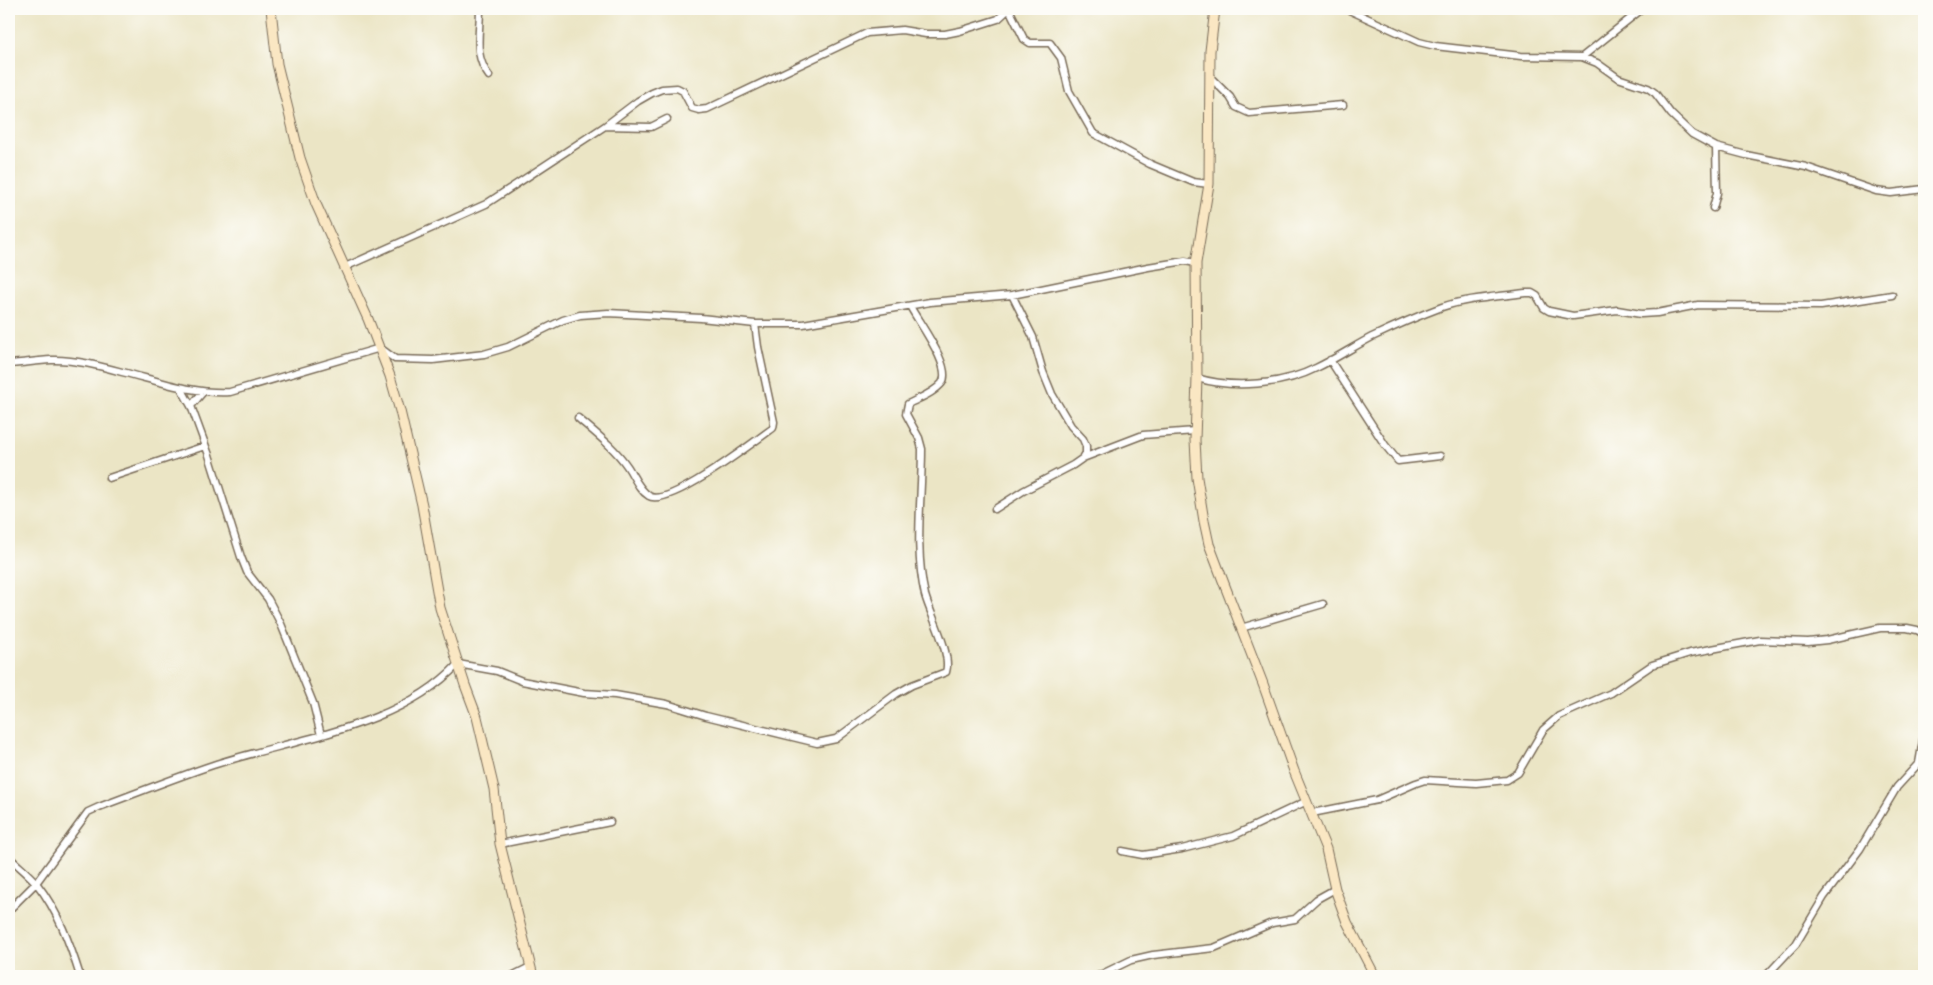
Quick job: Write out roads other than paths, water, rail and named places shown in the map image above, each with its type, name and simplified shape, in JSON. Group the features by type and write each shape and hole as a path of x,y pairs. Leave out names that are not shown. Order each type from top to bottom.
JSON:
{"street":[{"path":"271,9 277,64 300,158 316,204 380,348 408,442 440,608 477,717 494,789 500,844 531,972 512,976"},
{"path":"480,9 478,52 488,76"},
{"path":"345,267 486,204 605,126 638,102 662,89 677,88 683,92 692,108 699,110 707,109 866,33 902,30 926,34 945,34 998,20 1009,9 1024,39 1030,43 1050,43 1061,58 1069,91 1093,133 1150,164 1193,182 1209,184"},
{"path":"1215,9 1210,51 1209,184 1196,262 1197,378 1195,430 1198,478 1204,521 1209,544 1294,771 1326,849 1335,889 1347,922 1375,976"},
{"path":"1347,9 1419,42 1435,46 1521,56 1582,57 1597,63 1618,78 1648,88 1655,93 1671,114 1692,134 1716,147 1806,167 1876,191 1891,193 1924,190"},
{"path":"1582,57 1642,9"},
{"path":"1210,78 1230,97 1236,107 1249,113 1343,105"},
{"path":"605,126 651,127 666,120"},
{"path":"1713,208 1717,193 1716,147"},
{"path":"380,348 395,359 433,360 484,354 508,347 564,320 580,315 608,313 676,316 755,324 803,324 930,302 1012,295 1156,266 1196,262"},
{"path":"1197,378 1218,384 1274,382 1294,377 1316,369 1396,326 1444,306 1469,300 1525,293 1532,293 1537,296 1544,308 1549,311 1573,316 1617,310 1641,314 1657,313 1698,305 1821,306 1892,295"},
{"path":"1012,295 1033,338 1052,394 1086,446 1086,453 1083,458"},
{"path":"458,664 497,670 522,681 584,693 614,695 667,704 721,720 817,743 836,739 890,698 912,685 946,672 948,665 942,642 929,609 921,563 922,449 919,438 906,414 908,404 939,386 945,375 944,368 933,345 910,306"},
{"path":"578,418 622,460 640,487 650,497 657,499 682,489 716,470 773,428 774,422 755,324"},
{"path":"9,364 51,360 64,361 120,372 181,388 204,392 230,392 246,389 380,348"},
{"path":"1330,360 1380,438 1398,461 1440,456"},
{"path":"181,388 206,446 247,572 268,599 281,624 313,703 321,735"},
{"path":"190,406 204,392"},
{"path":"995,509 1023,491 1083,458 1143,435 1195,430"},
{"path":"109,478 206,446"},
{"path":"1241,628 1323,604"},
{"path":"1312,814 1377,800 1425,780 1476,783 1507,780 1518,773 1543,730 1559,716 1611,693 1652,665 1690,653 1760,640 1808,642 1827,640 1880,628 1907,628 1924,634"},
{"path":"9,910 36,883 88,812 99,806 212,765 372,719 402,704 446,677 458,664"},
{"path":"1766,976 1796,944 1824,897 1860,849 1897,786 1919,763 1924,735"},
{"path":"1122,850 1143,855 1182,849 1233,836 1307,801"},
{"path":"500,844 610,822"},
{"path":"9,857 36,883 49,902 65,932 80,976"},
{"path":"1098,976 1131,960 1153,955 1214,948 1272,923 1295,919 1317,899 1335,889"}]}
